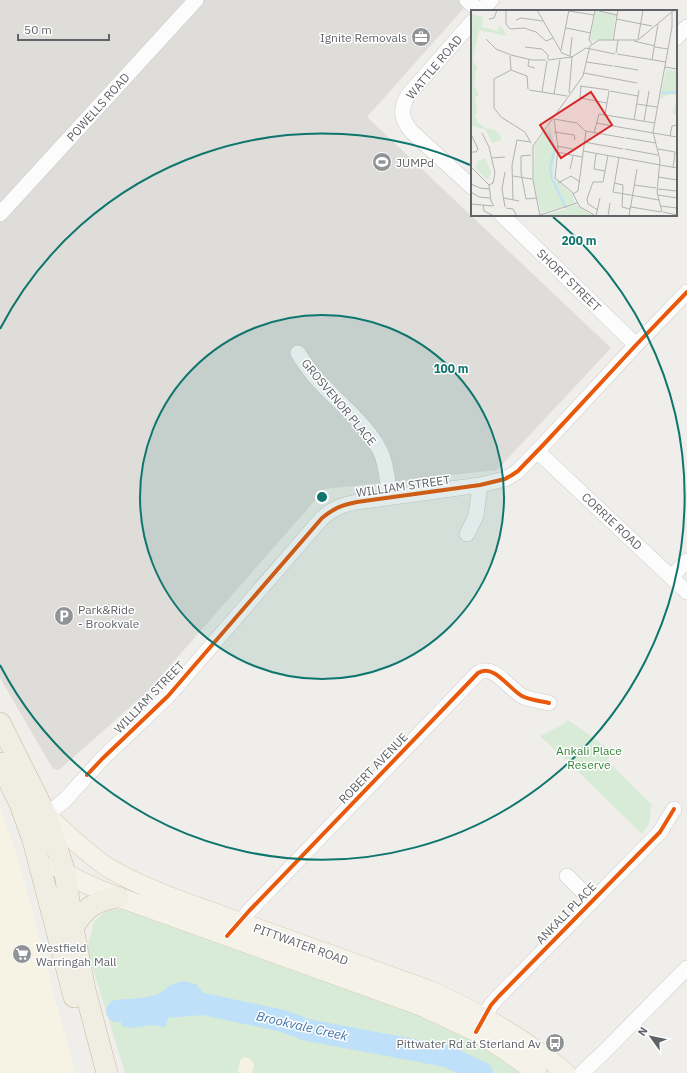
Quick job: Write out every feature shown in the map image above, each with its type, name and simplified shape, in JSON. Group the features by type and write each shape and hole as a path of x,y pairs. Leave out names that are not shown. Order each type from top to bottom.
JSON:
{"highway":[{"name":"PITTWATER ROAD","path":"0,723 46,815"},
{"path":"0,763 20,804 32,840 94,1073"},
{"path":"46,815 64,873 85,990 107,1073"},
{"path":"73,928 79,917 94,904 118,896"}],"main road":[{"name":"PITTWATER ROAD","path":"46,815 81,847 104,865 129,879 164,894 453,1000 506,1051 537,1073"},
{"name":"PITTWATER ROAD","path":"32,840 46,858 64,873 85,883 421,1006 480,1025 505,1029 566,1073"}],"street":[{"name":"POWELLS ROAD","path":"0,214 196,0"},
{"path":"467,0 479,10"},
{"path":"481,10 491,0"},
{"name":"WATTLE ROAD","path":"471,23 408,95 404,102 402,114 406,125 411,131 471,186"},
{"path":"677,37 687,27"},
{"name":"SHORT STREET","path":"506,216 636,345"},
{"name":"WILLIAM STREET","path":"46,815 65,800 102,759 168,696 322,518 330,511 338,507 357,502 480,485 505,479 512,475 518,471 687,292"},
{"name":"GROSVENOR PLACE","path":"298,353 317,380 373,438 382,454 387,470 389,498"},
{"name":"CORRIE ROAD","path":"537,451 687,592"},
{"path":"468,534 476,516 480,485"},
{"path":"671,577 687,561"},
{"name":"ROBERT AVENUE","path":"227,936 478,673 485,670 493,672 522,696 549,703"},
{"name":"ANKALI PLACE","path":"480,1025 491,1006 499,996 660,832 674,809"},
{"path":"567,876 592,901"},
{"path":"582,1073 687,968"}],"shaded area":[{"path":"0,0 471,0 367,117 611,348 497,470 325,489 146,693 59,770 53,769 0,678"},
{"name":"Westfield Warringah Mall","path":"0,808 18,858 75,1073 0,1073"}],"green space":[{"name":"Ankali Place Reserve","path":"568,720 612,751 607,760 652,805 647,827 642,834 540,736 564,724"},
{"path":"124,909 421,1013 503,1056 526,1073 125,1073 87,949 94,921 108,910"}],"sand":[{"path":"243,1057 249,1058 253,1062 254,1066 252,1073 239,1073 240,1061"}],"water":[{"path":"184,981 196,984 207,998 208,1010 174,1011 170,1014 165,1027 151,1025 133,1028 122,1026 116,1003 159,994 170,985"}],"waterway":[{"name":"Brookvale Creek","path":"117,1011 203,1004 283,1021 307,1030 446,1056 482,1073"}],"cycle path":[{"path":"87,775 168,696 322,518 334,509 352,503 480,485 505,479 512,475 518,471 545,443 687,292"},
{"path":"227,936 249,911 478,673 490,671 496,674 522,696 549,703"},
{"path":"476,1032 491,1005 660,832 674,809"}],"place":[{"name":"Ignite Removals","path":"421,37"},
{"name":"JUMPd","path":"382,162"},
{"name":"Park&Ride - Brookvale","path":"64,616"},
{"name":"Westfield Warringah Mall","path":"22,954"},
{"name":"Pittwater Rd at Sterland Av","path":"555,1043"}]}
